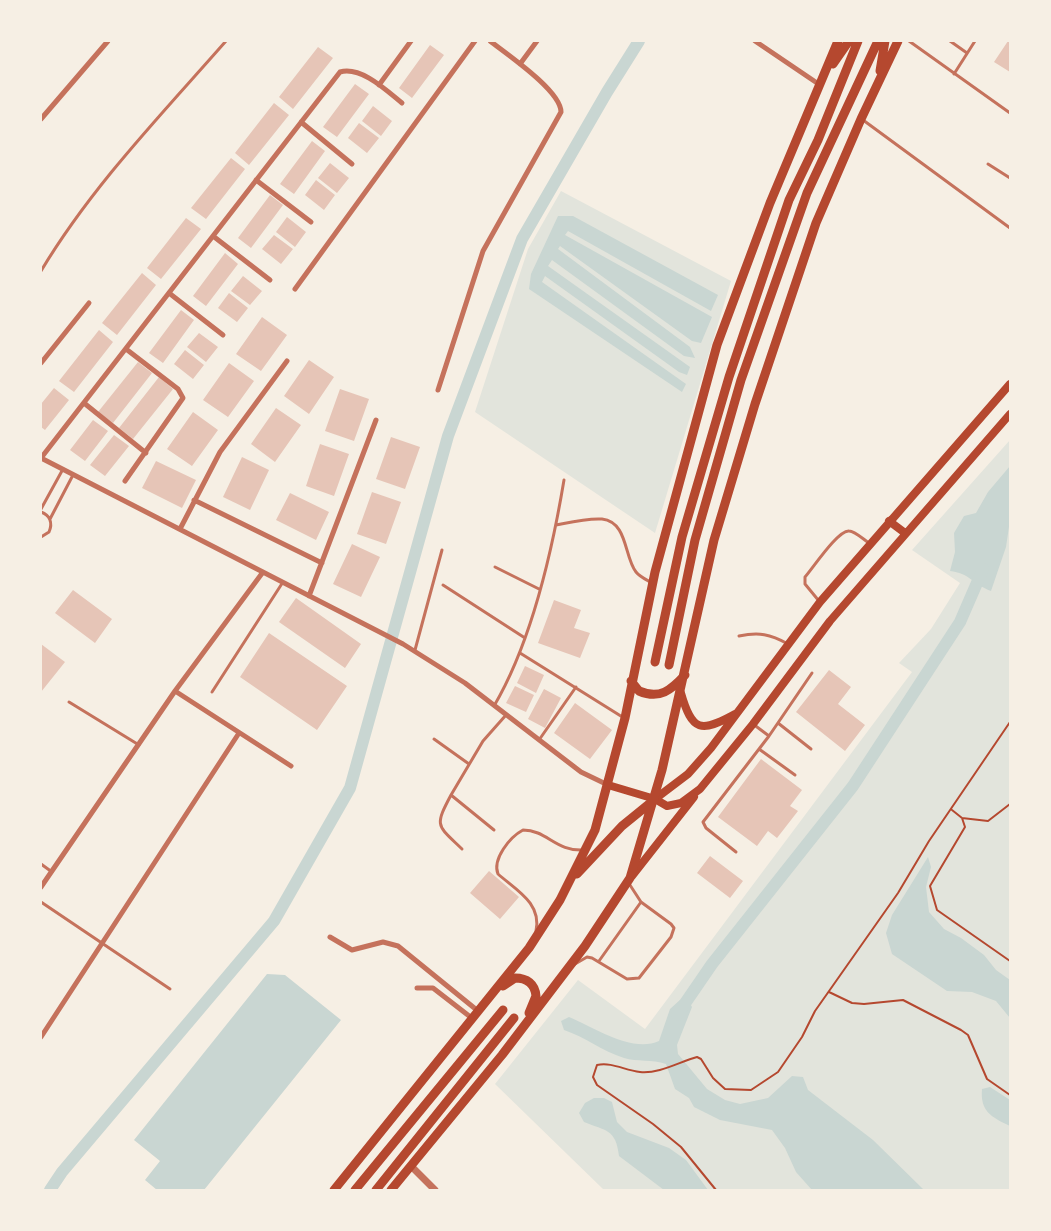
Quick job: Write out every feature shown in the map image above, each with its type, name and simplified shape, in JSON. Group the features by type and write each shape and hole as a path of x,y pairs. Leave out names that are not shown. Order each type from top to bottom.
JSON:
{"main road":[{"path":"334,1190 529,948 560,900 595,830 625,718 652,583 718,345 770,203 838,41"},
{"path":"824,76 849,41"},
{"path":"655,662 682,537 729,377 789,200 818,140 858,41"},
{"path":"669,665 695,540 741,380 807,193 878,41"},
{"path":"878,80 885,41"},
{"path":"629,880 655,799 681,693 714,540 754,404 816,223 860,119 898,41"},
{"path":"570,881 622,826 688,774 739,711 820,602 1010,384"},
{"path":"391,1190 568,969 629,880 753,724 830,621 1010,414"},
{"path":"889,522 905,534"},
{"path":"631,681 639,691 658,695 674,688 685,675"},
{"path":"681,693 691,719 700,727 713,726 739,711"},
{"path":"608,784 655,799 662,805 676,806 700,789"},
{"path":"489,998 515,978 525,979 531,983 536,996 523,1027"},
{"path":"355,1190 503,1010"},
{"path":"376,1190 514,1018"}],"street":[{"path":"41,119 108,41"},
{"path":"379,85 411,41"},
{"path":"295,289 475,41"},
{"path":"438,390 483,251 561,112 561,105 554,96 520,64 490,41"},
{"path":"520,64 537,41"},
{"path":"755,41 820,86"},
{"path":"402,103 379,85 356,72 348,70 340,72 41,458 415,650 465,683 581,772 608,784"},
{"path":"301,122 352,164"},
{"path":"256,180 311,222"},
{"path":"213,236 270,280"},
{"path":"169,293 223,335"},
{"path":"41,363 89,303"},
{"path":"125,481 183,398 178,389 126,349"},
{"path":"180,529 220,452 287,361"},
{"path":"84,403 146,453"},
{"path":"309,596 376,420"},
{"path":"194,500 322,563"},
{"path":"41,887 175,691 263,572"},
{"path":"175,691 292,766"},
{"path":"41,1037 239,733"},
{"path":"330,937 352,950 383,942 398,946 475,1015"},
{"path":"417,988 433,988 475,1015"},
{"path":"411,1166 435,1190"}],"lane":[{"path":"41,271 60,239 108,176 226,41"},
{"path":"909,41 1010,113"},
{"path":"950,41 967,53"},
{"path":"954,74 975,41"},
{"path":"860,119 1010,228"},
{"path":"988,164 1010,178"},
{"path":"50,519 41,511 63,469"},
{"path":"41,537 49,532 50,519 74,474"},
{"path":"494,707 520,653 525,638 556,525 564,480"},
{"path":"556,525 588,520 604,520 613,524 624,539 637,572 652,583"},
{"path":"820,602 805,584 805,577 839,535 848,531 852,532 870,544"},
{"path":"415,650 442,550"},
{"path":"495,567 539,589"},
{"path":"212,692 283,582"},
{"path":"443,585 525,638"},
{"path":"739,636 757,633 770,634 788,644"},
{"path":"520,653 625,718"},
{"path":"736,852 706,828 703,822 759,749 812,673"},
{"path":"539,740 576,687"},
{"path":"69,702 138,745"},
{"path":"462,849 442,829 439,823 441,814 450,795 491,730 506,715"},
{"path":"778,723 811,749"},
{"path":"753,724 768,736"},
{"path":"434,739 469,764"},
{"path":"759,749 795,776"},
{"path":"450,795 494,830"},
{"path":"529,948 536,928 536,912 533,904 498,874 496,863 499,856 523,830 535,831 568,850 586,850"},
{"path":"41,864 52,872"},
{"path":"568,969 587,957 599,961 627,978 639,978 671,937 674,928 641,902 629,880"},
{"path":"41,902 170,989"},
{"path":"599,961 641,902"}],"path":[{"path":"716,1190 681,1147 653,1124 597,1085 593,1077 597,1065 607,1063 640,1072 666,1067 697,1056 701,1059 712,1078 725,1090 751,1090 778,1072 866,935 898,893 951,809 1010,722"},
{"path":"962,818 988,821 1010,804"},
{"path":"951,809 962,818 965,827 962,835 930,886 937,910 1010,961"},
{"path":"829,992 858,1004 903,1000 960,1030 968,1035 987,1079 1010,1095"}],"shaded area":[{"path":"561,191 731,281 655,533 475,412 528,249"},
{"path":"558,216 573,216 718,295 711,311 568,231 565,235 712,317 701,343 692,341 560,246 558,249 690,347 695,358 684,356 552,260 548,266 690,367 687,375 679,372 545,276 542,282 686,384 682,392 529,289 531,274"},
{"path":"1010,440 1010,1190 604,1190 495,1084 578,980 645,1029 912,672 899,663 931,629 960,583 912,550"},
{"path":"1010,466 1010,520 1006,547 991,591 967,576 950,571 955,552 954,533 964,516 976,513 988,492"},
{"path":"928,857 931,867 926,887 929,912 944,929 961,938 984,955 996,970 1010,980 1010,1018 996,1001 972,992 947,991 892,954 886,933 892,915"},
{"path":"267,974 285,975 341,1020 204,1190 157,1190 145,1180 160,1161 134,1140"},
{"path":"680,1000 689,1002 692,1007 677,1045 678,1054 707,1089 725,1100 740,1104 768,1098 792,1076 803,1077 808,1090 873,1140 924,1190 812,1190 796,1172 785,1148 772,1130 720,1120 694,1107 689,1098 675,1089 666,1064 629,1059 616,1055 564,1030 561,1021 569,1017 614,1038 637,1044 648,1044 659,1041 670,1009"},
{"path":"990,1087 1010,1100 1010,1126 997,1120 985,1108 982,1089"},
{"path":"594,1098 604,1098 612,1102 617,1122 627,1132 669,1148 686,1160 708,1190 664,1190 619,1156 618,1147 609,1132 584,1122 579,1113 585,1103"}],"building":[{"path":"1008,41 1010,41 1010,72 994,62"},
{"path":"430,45 444,55 412,98 399,88"},
{"path":"318,47 333,58 293,109 279,97"},
{"path":"355,84 369,94 337,137 323,127"},
{"path":"274,103 289,115 249,165 235,153"},
{"path":"373,106 392,121 381,136 362,121"},
{"path":"359,123 379,138 367,153 348,138"},
{"path":"312,141 325,151 294,194 280,184"},
{"path":"231,158 245,169 206,219 191,208"},
{"path":"330,163 349,178 337,193 318,178"},
{"path":"316,180 335,195 324,210 305,195"},
{"path":"270,195 283,205 251,248 238,238"},
{"path":"287,217 306,232 295,247 276,232"},
{"path":"186,218 201,229 161,279 147,268"},
{"path":"274,235 293,249 281,264 262,249"},
{"path":"225,253 238,264 206,306 193,296"},
{"path":"142,273 156,285 117,335 102,323"},
{"path":"243,276 262,291 250,305 231,291"},
{"path":"229,293 248,308 237,322 218,308"},
{"path":"181,310 194,320 163,363 149,353"},
{"path":"262,317 287,335 261,371 236,354"},
{"path":"99,330 113,342 74,392 59,381"},
{"path":"199,333 218,347 206,362 187,347"},
{"path":"185,350 204,365 193,379 174,364"},
{"path":"309,360 334,377 309,414 284,396"},
{"path":"138,362 152,373 113,423 98,412"},
{"path":"229,363 254,381 228,417 203,400"},
{"path":"159,377 173,389 133,439 119,428"},
{"path":"54,388 69,400 45,430 41,427 41,404"},
{"path":"340,389 369,399 354,441 325,431"},
{"path":"276,408 301,425 275,462 251,444"},
{"path":"193,412 218,430 192,466 167,449"},
{"path":"93,420 108,431 85,461 70,450"},
{"path":"114,435 129,446 105,476 90,465"},
{"path":"391,437 420,447 405,489 376,479"},
{"path":"320,444 349,454 334,496 306,486"},
{"path":"242,457 269,470 250,510 223,497"},
{"path":"156,461 196,480 182,508 142,488"},
{"path":"372,492 401,502 386,544 357,534"},
{"path":"290,493 329,512 316,540 276,520"},
{"path":"352,544 380,557 361,597 333,584"},
{"path":"73,590 112,619 95,643 55,613"},
{"path":"296,598 361,644 345,668 279,622"},
{"path":"554,600 581,610 574,628 590,633 580,658 538,643"},
{"path":"269,633 347,686 317,730 240,677"},
{"path":"41,644 65,662 41,692"},
{"path":"525,666 544,675 536,693 517,683"},
{"path":"829,670 851,687 838,704 865,725 845,751 796,712"},
{"path":"515,686 534,695 526,712 506,703"},
{"path":"544,689 561,698 545,728 528,719"},
{"path":"575,703 612,730 590,759 554,733"},
{"path":"761,759 802,790 790,806 798,811 777,838 768,831 757,846 718,817"},
{"path":"710,856 743,881 730,898 697,873"},
{"path":"489,871 519,897 500,919 470,893"}],"waterway":[{"path":"50,1190 62,1172 274,921 350,788 448,436 522,239 607,92 639,41"},
{"path":"677,1015 712,964 853,786 960,622 983,569"}]}
